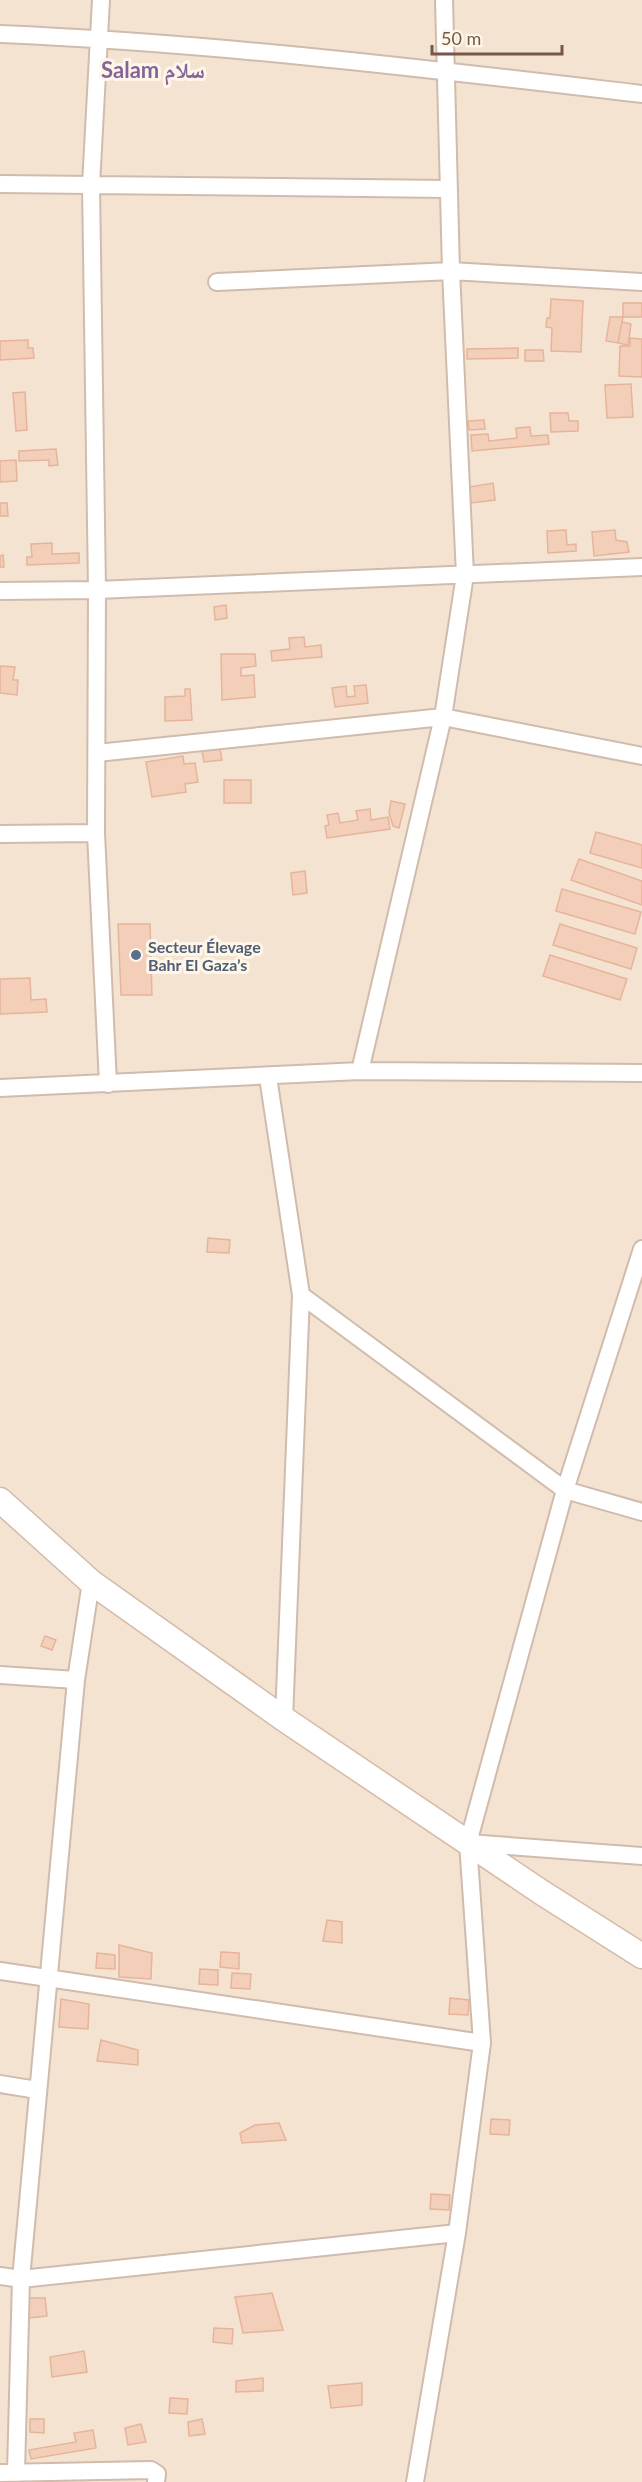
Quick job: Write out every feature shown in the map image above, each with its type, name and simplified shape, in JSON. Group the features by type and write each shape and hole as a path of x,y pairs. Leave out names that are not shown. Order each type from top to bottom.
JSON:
{"main road":[{"path":"0,1500 91,1582 284,1719 468,1843 642,1956"}],"street":[{"path":"101,0 91,185 97,590 96,833 108,1084"},
{"path":"360,1071 443,717 465,575 449,189 444,0"},
{"path":"0,34 99,38 446,71 642,94"},
{"path":"0,184 449,189"},
{"path":"218,282 452,271 642,282"},
{"path":"0,591 97,590 642,567"},
{"path":"98,753 443,717 642,756"},
{"path":"0,834 96,833"},
{"path":"0,1088 360,1071 642,1073"},
{"path":"268,1077 302,1295 284,1719"},
{"path":"415,2482 457,2233 482,2043 468,1843 565,1490 642,1249"},
{"path":"302,1295 565,1490 642,1512"},
{"path":"91,1582 76,1680 47,1977 21,2279 8,2473 151,2470 157,2474 156,2482"},
{"path":"0,1675 76,1680"},
{"path":"468,1843 642,1856"},
{"path":"0,1971 482,2043"},
{"path":"0,2084 37,2090"},
{"path":"0,2276 21,2279 457,2233"}],"shaded area":[{"path":"0,0 642,0 642,2482 0,2482"}],"building":[{"path":"551,299 583,301 581,352 551,351 552,328 546,327 547,318 550,318"},
{"path":"623,303 642,303 642,317 623,317"},
{"path":"610,317 623,317 618,343 606,341"},
{"path":"622,322 631,324 628,345 618,343"},
{"path":"630,338 642,339 642,377 619,376 620,346 630,346"},
{"path":"28,340 28,348 33,348 34,358 0,360 0,341"},
{"path":"518,348 518,358 467,359 467,349"},
{"path":"525,350 543,350 544,361 525,361"},
{"path":"631,384 633,417 607,418 605,385"},
{"path":"25,392 27,430 16,431 13,393"},
{"path":"550,413 568,413 569,421 578,421 578,431 551,432"},
{"path":"484,420 485,429 469,430 468,421"},
{"path":"530,427 531,436 548,435 549,444 472,451 471,435 488,434 489,441 517,438 516,428"},
{"path":"56,449 58,465 49,466 49,460 19,461 19,451"},
{"path":"16,460 17,481 0,482 0,461"},
{"path":"493,483 495,500 471,503 469,487"},
{"path":"0,503 7,503 8,516 0,516"},
{"path":"566,530 567,545 576,544 576,551 548,553 547,531"},
{"path":"615,530 616,540 627,542 629,552 594,556 592,532"},
{"path":"52,543 52,554 79,553 79,563 27,565 27,557 32,557 31,544"},
{"path":"3,555 4,567 0,567 0,556"},
{"path":"226,605 227,618 215,620 214,607"},
{"path":"304,637 305,647 321,645 322,657 272,661 271,651 290,649 289,638"},
{"path":"221,654 255,654 256,666 241,668 241,676 254,675 255,697 222,700"},
{"path":"0,666 15,667 13,680 18,680 17,695 0,693"},
{"path":"366,685 368,703 335,707 332,688 346,686 347,697 355,696 354,686"},
{"path":"185,689 190,689 192,720 165,721 165,697 185,696"},
{"path":"220,749 222,760 204,762 202,751"},
{"path":"183,756 184,764 195,763 198,782 185,784 186,792 152,797 146,762"},
{"path":"224,780 251,780 251,803 224,803"},
{"path":"391,801 405,804 399,828 393,826 389,813"},
{"path":"370,809 371,820 388,817 390,829 327,838 325,826 329,825 327,815 338,813 340,823 358,820 356,811"},
{"path":"596,832 642,845 642,868 590,853"},
{"path":"579,859 642,881 642,905 571,880"},
{"path":"305,871 307,893 293,895 291,873"},
{"path":"562,889 641,912 635,934 556,911"},
{"path":"118,924 150,924 152,995 121,995"},
{"path":"560,924 637,948 631,969 553,945"},
{"path":"550,955 627,979 620,1000 543,976"},
{"path":"30,978 31,1000 46,999 47,1012 0,1014 0,979"},
{"path":"208,1238 230,1240 229,1253 207,1252"},
{"path":"45,1636 56,1640 52,1650 41,1646"},
{"path":"327,1920 342,1922 342,1943 323,1941"},
{"path":"119,1945 152,1953 151,1979 119,1977"},
{"path":"221,1952 239,1953 239,1969 220,1967"},
{"path":"97,1953 115,1955 115,1969 96,1968"},
{"path":"200,1969 218,1970 218,1985 199,1984"},
{"path":"232,1973 251,1974 250,1989 231,1988"},
{"path":"450,1998 469,2000 468,2015 449,2014"},
{"path":"61,1999 89,2004 88,2029 59,2027"},
{"path":"101,2040 138,2050 138,2065 97,2061"},
{"path":"491,2119 510,2120 509,2135 490,2134"},
{"path":"279,2123 286,2140 242,2143 240,2133 255,2125"},
{"path":"431,2194 450,2195 449,2210 430,2209"},
{"path":"272,2293 283,2330 243,2333 235,2297"},
{"path":"28,2298 45,2298 47,2316 29,2318"},
{"path":"214,2328 233,2329 232,2344 213,2342"},
{"path":"84,2351 87,2372 52,2377 50,2357"},
{"path":"263,2378 263,2391 236,2392 236,2381"},
{"path":"362,2383 362,2405 331,2408 328,2386"},
{"path":"170,2398 188,2399 187,2414 169,2413"},
{"path":"30,2419 44,2419 44,2433 30,2432"},
{"path":"202,2419 205,2434 189,2436 188,2422"},
{"path":"141,2424 146,2442 128,2445 125,2428"},
{"path":"93,2430 96,2448 31,2459 29,2450 76,2442 74,2433"}],"place":[{"name":"Secteur Élevage Bahr El Gaza’s","path":"136,955"}],"district":[{"name":"Salam سلام","path":"153,69"}]}
